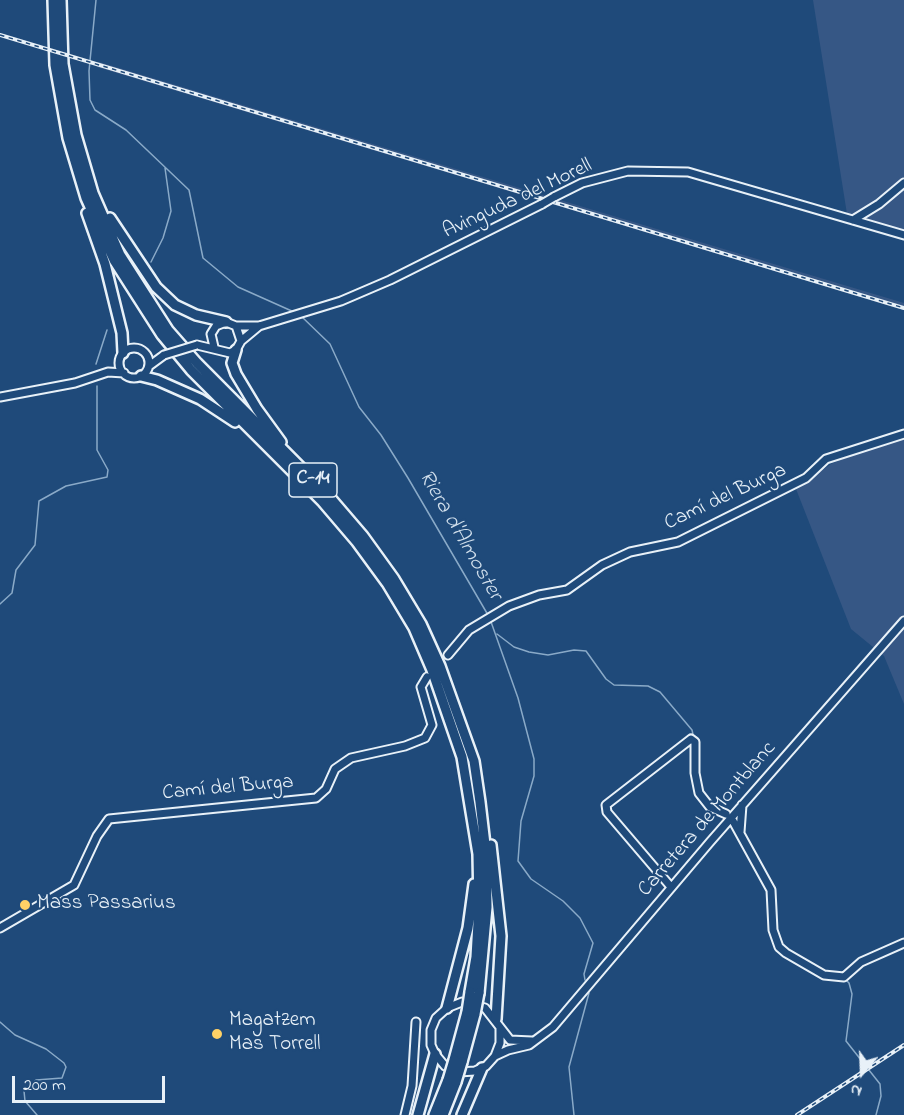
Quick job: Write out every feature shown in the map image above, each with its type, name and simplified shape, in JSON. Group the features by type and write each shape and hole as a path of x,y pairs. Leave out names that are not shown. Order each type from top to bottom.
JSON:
{"highway":[{"name":"C-14","path":"53,0 55,65 68,138 86,198 114,260 162,335 190,370 360,539 414,628 451,717 462,757 478,854 479,906 475,993"},
{"name":"C-14","path":"61,0 63,64 76,135 93,193 120,255 144,295 197,363 327,494 360,539 394,579 421,624 455,704 474,761 486,853 487,907 471,1013 443,1115"},
{"path":"63,64 98,193 113,224 156,287 175,305 196,315 225,322"},
{"path":"68,138 83,199 105,264 123,333 121,356"},
{"path":"238,345 232,363 236,374 266,424 330,491 360,539"},
{"path":"141,376 200,399 232,419 360,539"},
{"path":"447,1008 468,928 474,888 474,855 462,757"},
{"path":"474,761 485,801 501,936 498,1024"},
{"path":"418,1115 435,1054"},
{"path":"462,1115 482,1068"},
{"name":"C-14","path":"434,1115 452,1081"}],"street":[{"name":"Avinguda del Morell","path":"236,326 259,326 299,314 387,281 554,197 599,177 628,171 664,169 687,171 904,235"},
{"path":"853,220 879,204 904,183"},
{"path":"0,397 75,383 108,372 124,373 132,377 141,376 149,366 164,355 197,345 211,334 216,326 225,322 236,326 238,345 222,353 214,347 197,345"},
{"name":"Avinguda del Morell","path":"238,345 259,326"},
{"path":"211,334 214,347"},
{"path":"108,372 121,356 135,348 147,354 164,355"},
{"path":"147,354 149,366"},
{"path":"121,356 124,373"},
{"name":"Camí del Burga","path":"448,655 470,630 509,606 539,595 567,590 602,566 630,552 678,542 806,478 826,459 904,434"},
{"name":"Carretera de Montblanc","path":"538,1040 561,1018 671,887 904,621"},
{"name":"Camí del Burga","path":"0,928 74,885 87,855 109,819 316,798 326,789 335,769 351,758 405,746 425,738 432,725 421,687 427,677"},
{"path":"671,887 607,812 606,805 691,739 694,742 695,773 699,793 710,807 726,814"},
{"path":"740,835 742,805"},
{"path":"733,821 771,890 773,930 779,946 786,953 824,975 844,976 861,962 904,943"},
{"path":"470,1002 485,1008 510,1040 517,1042 538,1040 529,1046 508,1050 495,1056 482,1068 467,1072 452,1069 435,1054 431,1045 431,1030 436,1018 447,1008 470,1002"},
{"path":"405,1115 412,1086 412,1054 416,1022"},
{"path":"495,1056 500,1043 498,1024"}],"shaded area":[{"path":"813,0 904,0 904,231 847,214"},
{"path":"99,62 904,303 904,310 97,67"},
{"path":"904,437 904,704 884,656 851,629 796,489 831,464 885,442"}],"waterway":[{"name":"Riera d'Almoster","path":"96,0 89,71 90,100 95,110 126,130 189,190 203,258 238,287 294,312"},
{"path":"151,262 163,238 171,211 165,168"},
{"name":"Riera d'Almoster","path":"301,316 330,344 359,407 381,435 408,478 488,615"},
{"path":"96,364 107,330"},
{"path":"0,604 12,593 16,570 35,545 39,501 66,486 107,477 108,470 97,450 97,386"},
{"name":"Riera d'Almoster","path":"490,619 518,698 534,759 534,776 521,821 518,861 531,879 563,901 580,918 593,943 584,974 585,980"},
{"path":"497,634 514,647 529,652 548,655 574,650 586,651 606,679 614,685 648,686 660,692 692,730 694,739"},
{"path":"845,979 849,983 852,994 846,1041 880,1084 881,1096 876,1115"},
{"name":"Riera d'Almoster","path":"574,1115 569,1067 589,993"},
{"path":"0,1022 15,1035 46,1049 66,1067 62,1078 36,1080 24,1091 25,1101 37,1115"}],"railway":[{"path":"0,35 904,308"},
{"path":"797,1115 904,1045"}],"place":[{"name":"Mass Passarius","path":"25,905"},
{"name":"Magatzem Mas Torrell","path":"217,1034"}]}
